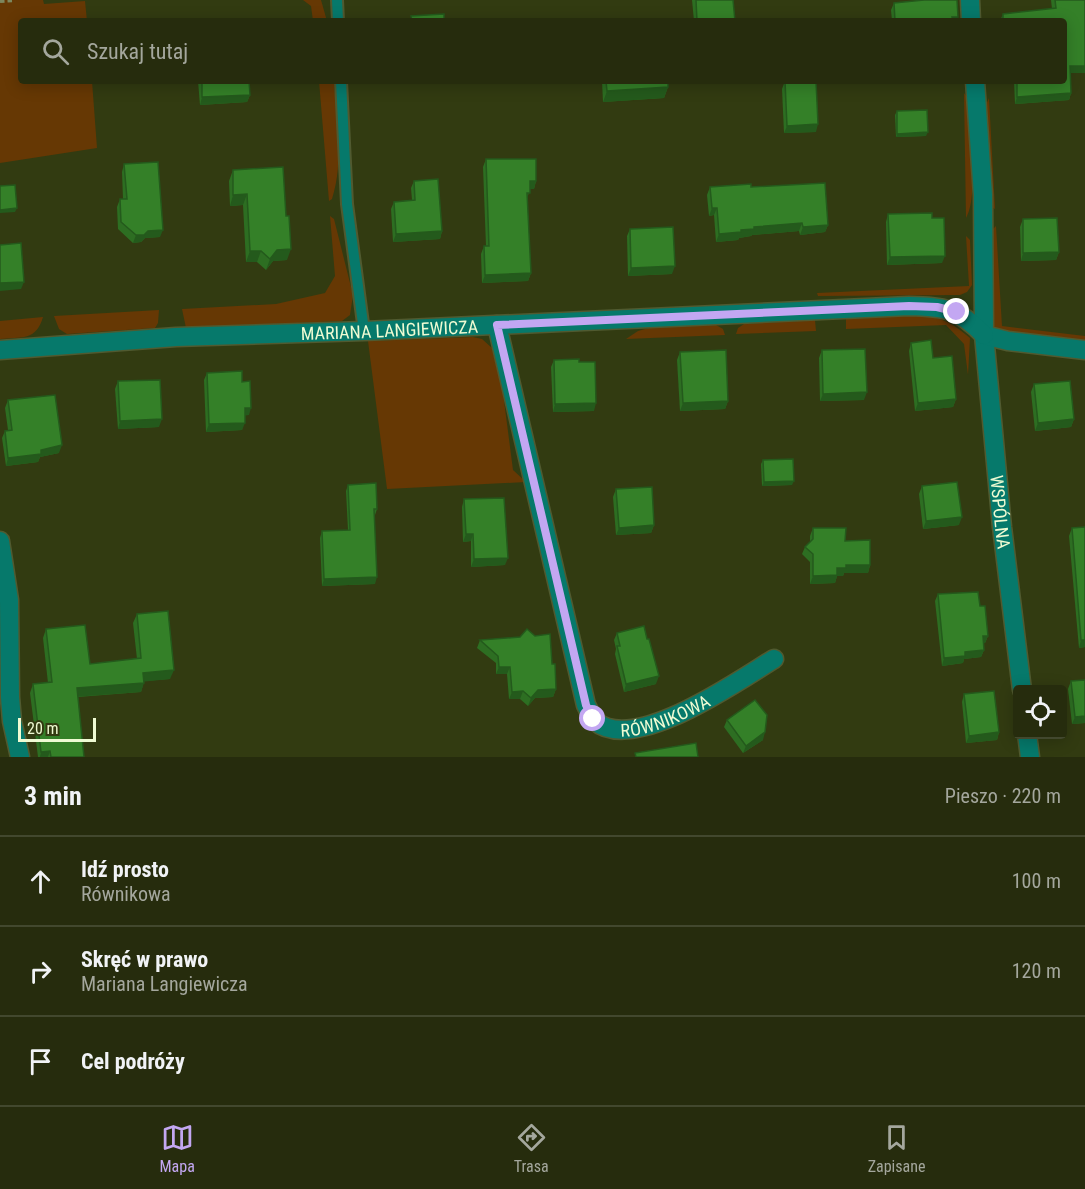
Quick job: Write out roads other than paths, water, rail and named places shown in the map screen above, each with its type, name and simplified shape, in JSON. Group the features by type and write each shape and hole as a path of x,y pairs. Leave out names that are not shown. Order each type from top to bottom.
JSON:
{"street":[{"path":"970,0 971,18"},
{"name":"WSPÓLNA","path":"975,84 983,195 984,335 1002,527 1021,685"},
{"name":"MARIANA LANGIEWICZA","path":"0,350 176,337 364,332 909,306 937,307 957,312 970,320 984,335"},
{"name":"RÓWNIKOWA","path":"497,325 586,705 593,719 604,727 615,729 636,728 663,721 690,710 774,659"},
{"path":"984,335 1008,341 1085,350"},
{"path":"0,541 9,600 11,709 20,757"},
{"path":"1028,739 1030,757"}],"lane":[{"path":"337,0 338,18"},
{"path":"341,84 347,204 364,332"}]}
